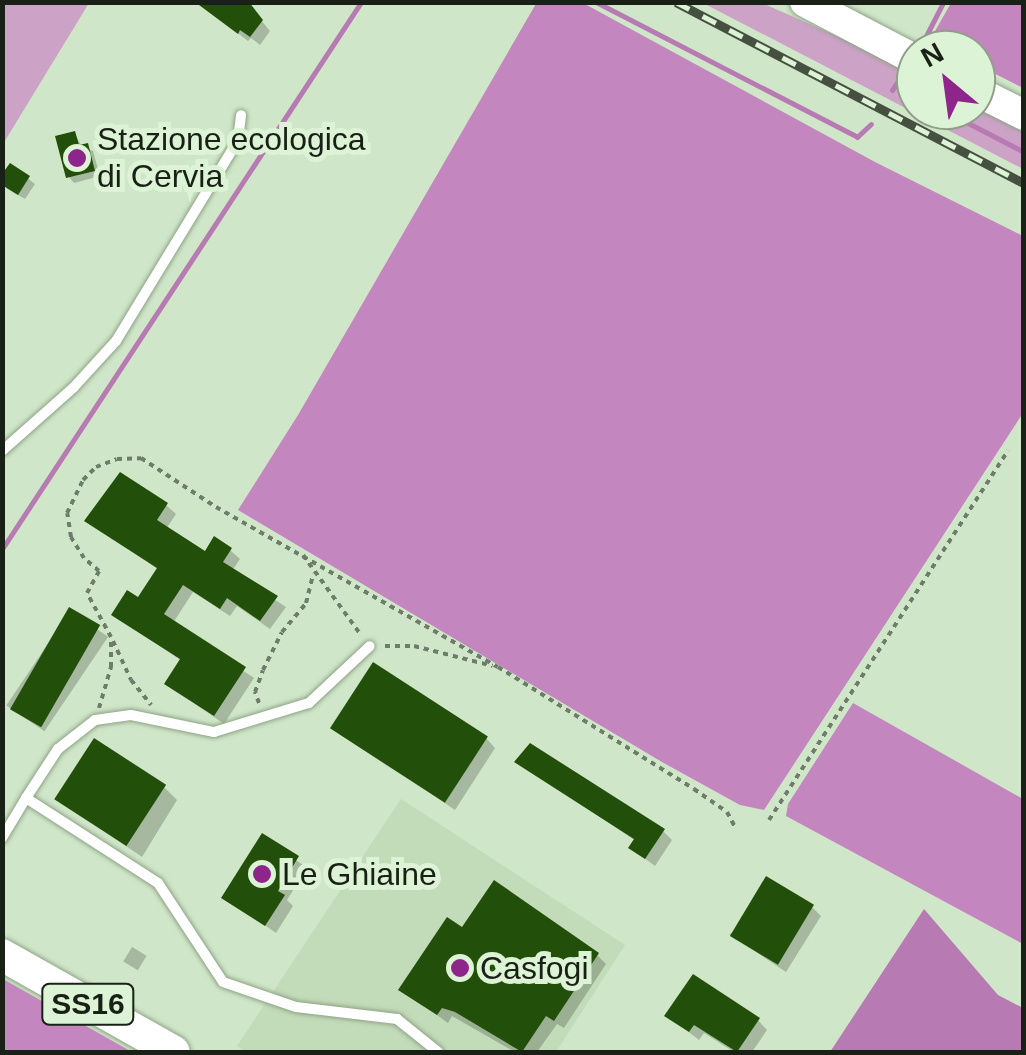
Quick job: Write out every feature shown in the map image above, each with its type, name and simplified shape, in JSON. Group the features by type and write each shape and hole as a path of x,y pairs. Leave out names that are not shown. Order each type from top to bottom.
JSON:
{"main road":[{"name":"SS16","path":"2,955 174,1052"}],"street":[{"path":"805,2 896,50"},
{"path":"996,101 1024,115"}],"lane":[{"path":"2,451 74,387 116,341 238,140 241,115"},
{"path":"2,838 58,749 95,720 131,716 214,732 310,703 370,646"},
{"path":"26,798 158,883 223,982 296,1007 398,1019 438,1052"}],"path":[{"path":"769,820 1008,451"},
{"path":"167,725 131,680 87,593 99,570 84,558 71,537 67,513 83,480 96,467 117,459 141,458 216,507 498,667 694,789 727,812 735,826"},
{"path":"303,554 313,574 338,598 370,646 414,646 498,667"},
{"path":"263,718 255,692 262,670 282,632 306,604 313,574"},
{"path":"95,720 111,668 110,637"}],"shaded area":[{"path":"537,2 583,3 875,162 1023,236 1023,413 764,810 740,805 662,762 238,510 298,415"},
{"path":"2,3 89,3 3,144"},
{"path":"703,3 762,3 896,62 896,103"},
{"path":"951,3 1023,3 1023,88 996,74 996,30 936,30"},
{"path":"996,114 1023,128 1023,169 948,130 996,130"},
{"path":"853,703 1023,799 1023,944 786,816 788,804"},
{"path":"401,799 625,945 556,1052 246,1052 237,1046"},
{"path":"924,909 998,995 1023,1008 1023,1052 830,1052"},
{"path":"3,979 132,1052 3,1052"}],"building":[{"path":"195,2 249,2 263,20 250,37 240,30 238,34"},
{"name":"Stazione ecologica di Cervia","path":"75,131 79,145 88,143 95,171 66,178 55,136"},
{"path":"10,163 30,176 18,195 2,185 2,174"},
{"path":"120,472 168,503 157,520 205,551 214,536 232,548 223,562 278,596 260,621 227,598 220,609 183,585 164,614 246,667 214,716 164,684 180,659 111,615 127,590 138,597 157,568 84,521"},
{"path":"69,607 100,625 41,727 10,709"},
{"path":"373,662 488,737 445,803 330,728"},
{"path":"94,738 166,785 126,846 54,799"},
{"path":"530,743 665,829 645,859 628,848 634,839 514,762"},
{"name":"Le Ghiaine","path":"262,833 299,856 278,891 285,895 265,926 221,898"},
{"path":"766,876 814,905 778,965 730,936"},
{"name":"Casfogi","path":"494,880 599,953 554,1021 546,1016 522,1052 455,1012 442,1008 437,1015 398,990 447,917 462,927"},
{"path":"693,974 760,1018 737,1052 694,1025 689,1032 664,1016"}],"waterway":[{"path":"2,549 361,2"},
{"path":"596,2 857,137 871,124"},
{"path":"929,30 943,2"},
{"path":"892,90 896,84"},
{"path":"982,130 1024,152"}],"railway":[{"path":"676,2 1024,183"}],"place":[{"name":"Stazione ecologica di Cervia","path":"77,158"},
{"name":"Le Ghiaine","path":"262,874"},
{"name":"Casfogi","path":"460,968"}]}
